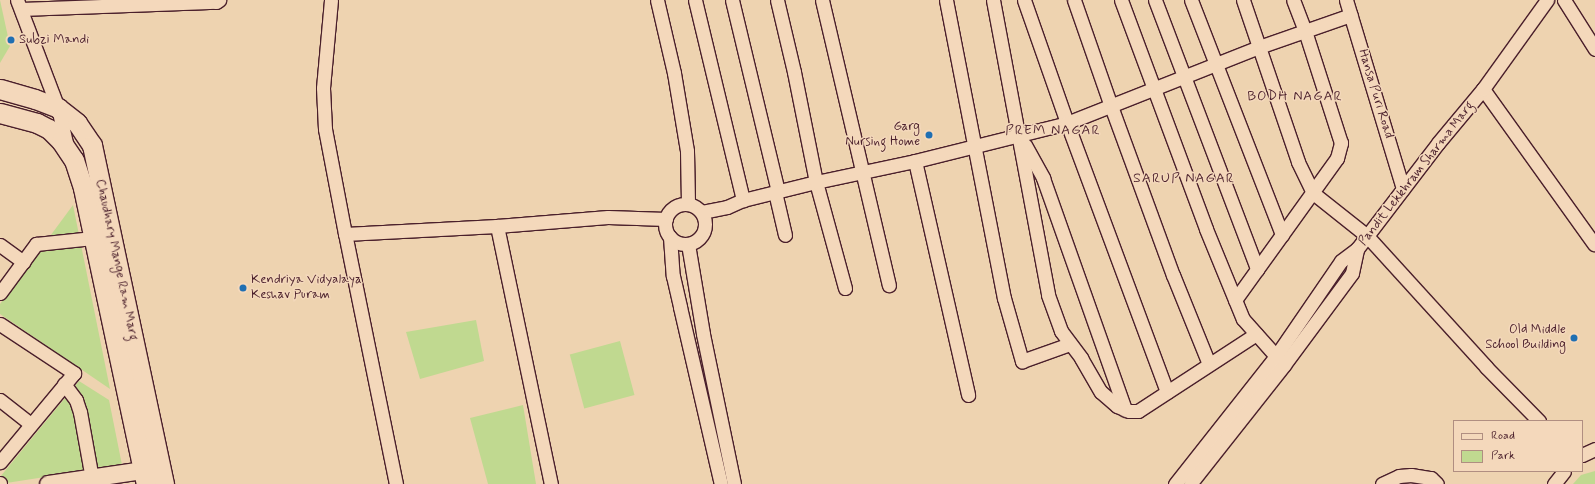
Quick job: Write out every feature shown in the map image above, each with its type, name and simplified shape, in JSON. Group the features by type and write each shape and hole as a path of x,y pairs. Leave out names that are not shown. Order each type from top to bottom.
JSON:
{"main road":[{"name":"Chaudhary Mange Ram Marg","path":"0,89 36,99 58,108 76,123 92,144 154,479"},
{"name":"Chaudhary Mange Ram Marg","path":"0,113 37,123 48,129 68,150 83,188 93,238 154,479"}],"street":[{"path":"68,150 58,108 19,4 216,2 219,0"},
{"path":"331,0 323,88 325,129 396,484"},
{"path":"657,0 674,73 687,151 688,204"},
{"path":"695,0 743,200"},
{"path":"732,0 777,192 784,235"},
{"path":"777,0 794,72 816,182 845,288"},
{"path":"822,0 889,285"},
{"path":"946,0 976,146 1004,298 1022,360 1070,344"},
{"path":"993,0 1020,135 1048,295 1061,331 1081,358 1101,392 1117,406 1125,410 1138,411 1256,334"},
{"path":"1024,0 1067,123 1167,392"},
{"path":"1074,0 1173,275 1209,364"},
{"path":"1121,0 1206,229 1243,319 1276,356"},
{"path":"1155,0 1257,269"},
{"path":"1191,0 1282,235"},
{"path":"1243,0 1298,162 1313,193 1367,236 1486,367 1539,420"},
{"path":"1235,300 1337,158 1341,143 1294,0"},
{"name":"Hansa Puri Road","path":"1346,0 1403,189"},
{"name":"Pandit Lekkhram Sharma Marg","path":"1190,484 1284,365 1352,273 1358,249 1367,236 1438,142 1483,89 1547,0"},
{"path":"1564,0 1595,49"},
{"path":"702,212 727,207 743,200 816,182 915,161 1067,123 1155,90 1259,47 1351,15"},
{"path":"1483,89 1594,244"},
{"path":"1020,135 1042,178 1125,410"},
{"path":"915,161 968,395"},
{"path":"670,237 681,244 695,242 704,232 705,218 702,212 697,207 688,204 678,205 673,208 666,219 667,232 670,237 673,276 721,484"},
{"path":"345,234 497,226 608,217 666,219"},
{"path":"497,226 551,484"},
{"path":"0,293 36,244 93,238"},
{"path":"688,244 703,334 734,484"},
{"path":"0,245 23,262"},
{"path":"1175,484 1276,356 1341,261 1358,249"},
{"path":"0,324 74,373 0,462"},
{"path":"64,384 76,400 80,412 92,479"},
{"path":"0,400 31,424"},
{"path":"1583,455 1595,449"},
{"path":"1554,484 1563,472"},
{"path":"1382,484 1399,476 1411,475 1431,478 1437,484"},
{"path":"48,484 92,479 154,479"}],"green space":[{"path":"0,0 10,46 0,63"},
{"path":"73,205 110,389 0,314 0,304"},
{"path":"476,320 484,361 420,379 406,332"},
{"path":"620,341 634,395 584,409 570,354"},
{"path":"79,381 109,400 122,465 0,484 0,477"},
{"path":"523,405 536,484 488,484 470,418"},
{"path":"1595,471 1595,484 1573,484 1581,475"}],"place":[{"name":"Subzi Mandi","path":"11,40"},
{"name":"Garg Nursing Home","path":"929,135"},
{"name":"Kendriya Vidyalaya Keshav Puram","path":"243,288"},
{"name":"Old Middle School Building","path":"1574,338"}],"district":[{"name":"BODH NAGAR","path":"1295,96"},
{"name":"PREM NAGAR","path":"1053,130"},
{"name":"SARUP NAGAR","path":"1184,178"}]}
